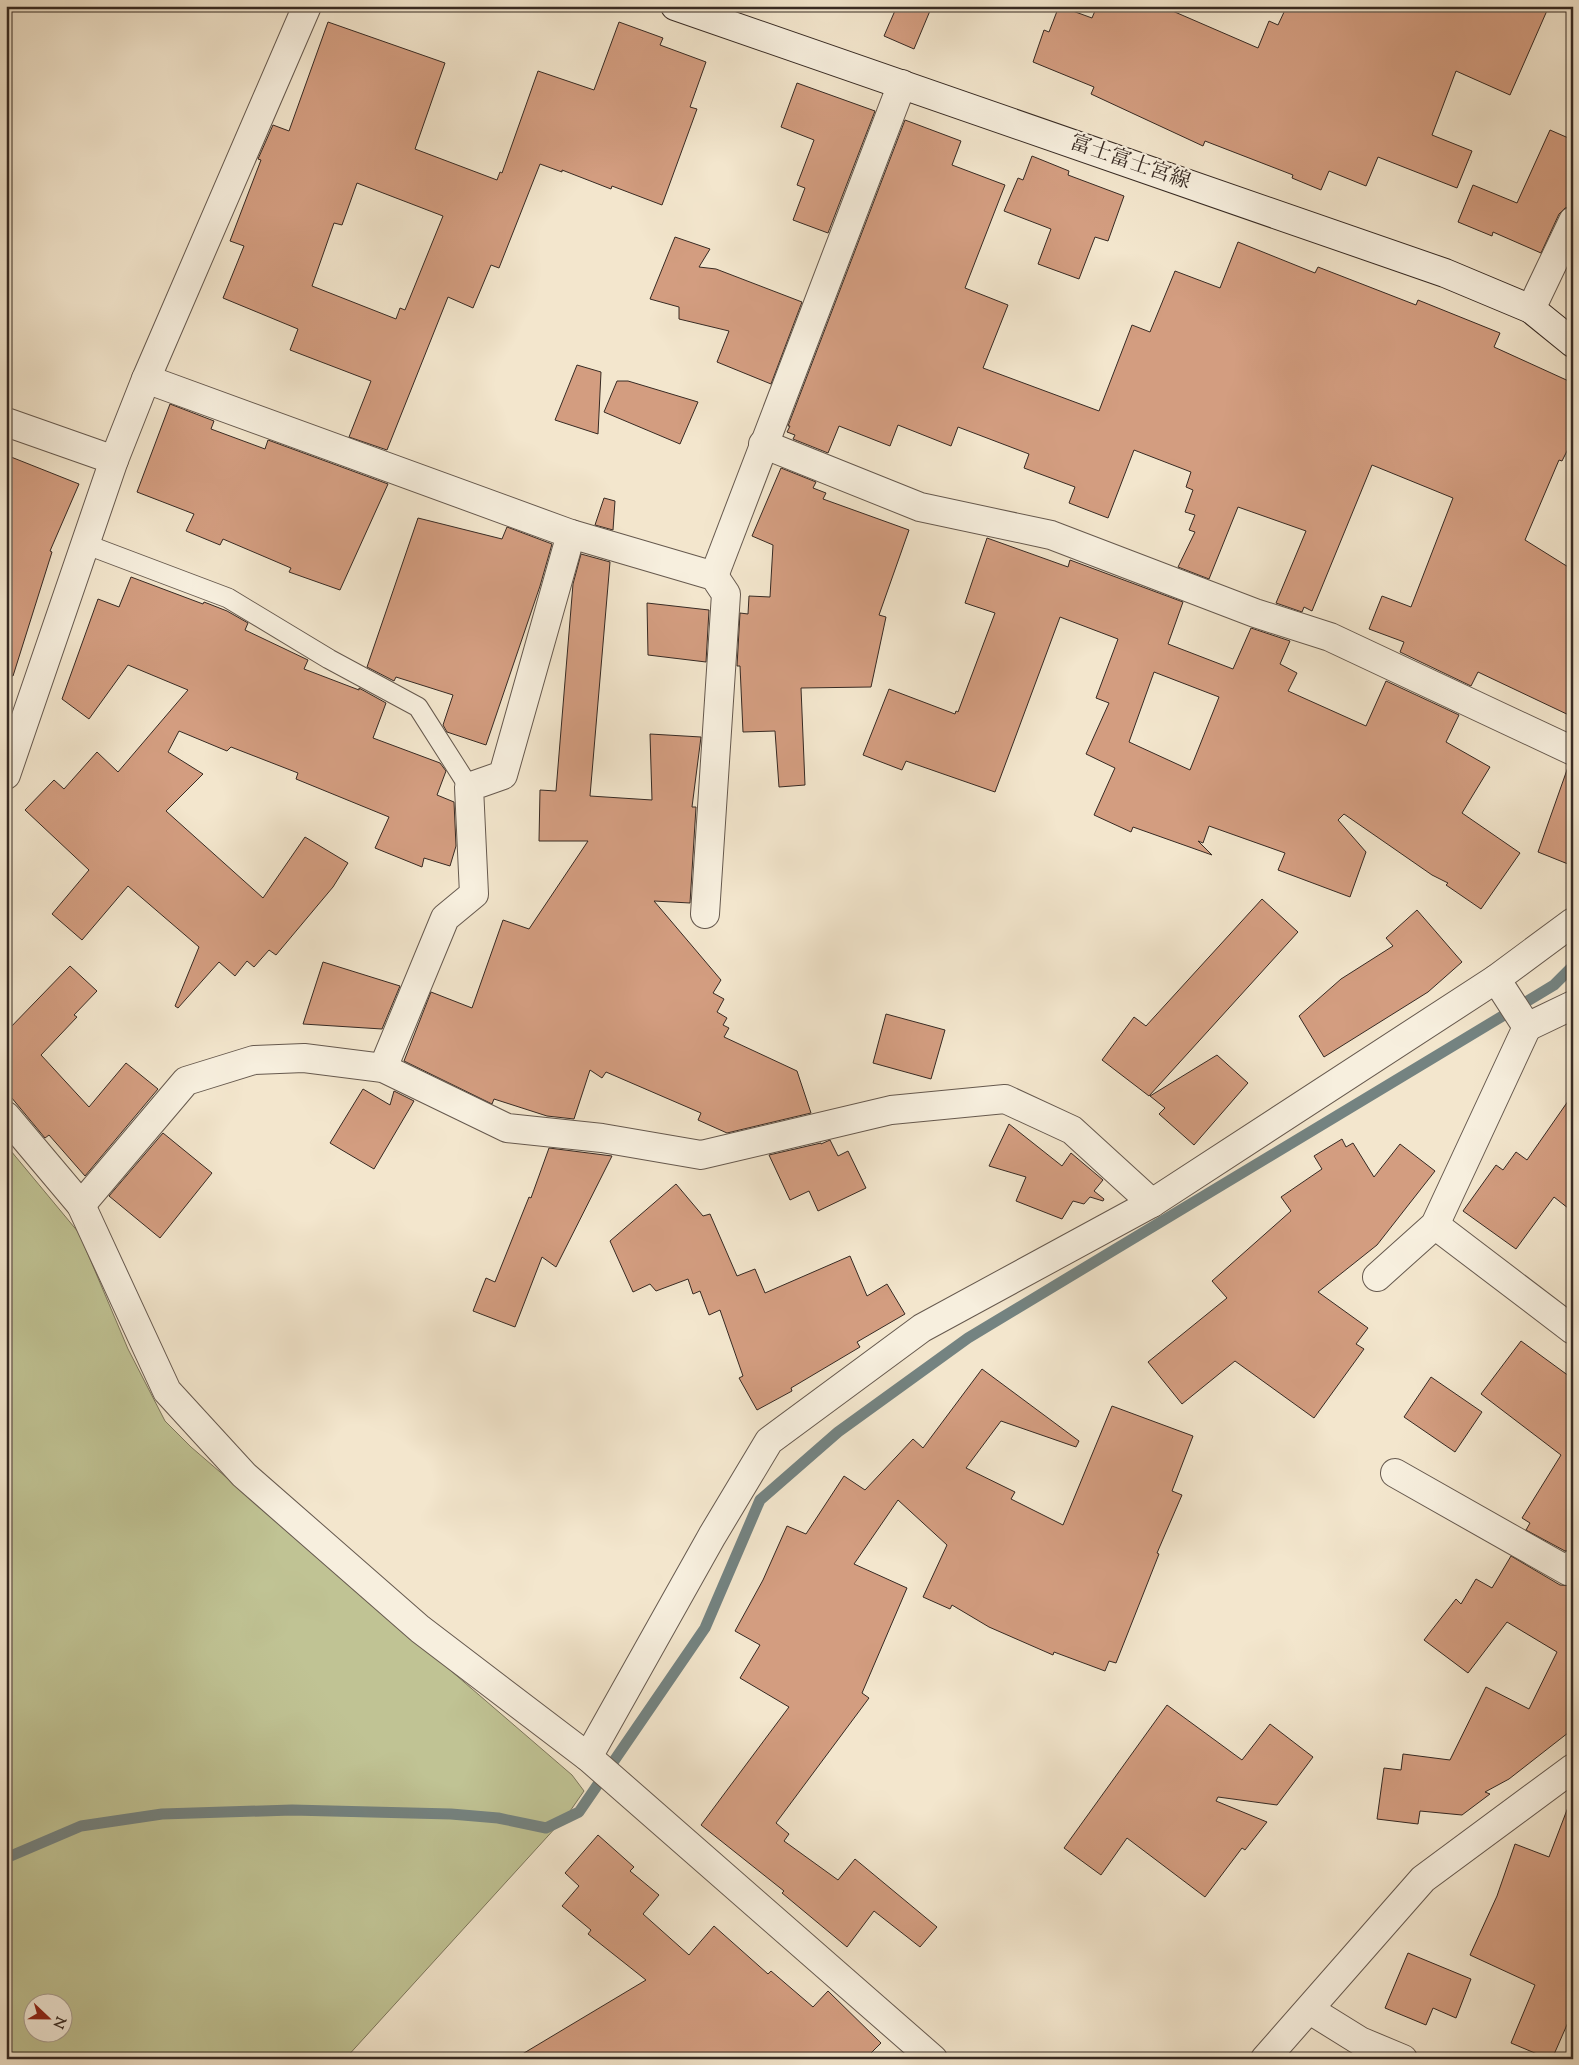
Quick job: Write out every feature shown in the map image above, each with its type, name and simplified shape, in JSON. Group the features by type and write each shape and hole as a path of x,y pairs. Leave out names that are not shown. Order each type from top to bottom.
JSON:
{"street":[{"path":"6,775 13,734 146,378 307,6"},
{"name":"富士富士宮線","path":"675,6 1445,273 1531,309 1569,339"},
{"path":"714,576 902,84"},
{"path":"1531,309 1573,221"},
{"path":"146,378 571,534 714,576 726,594 704,914"},
{"path":"6,422 114,460"},
{"path":"763,444 920,507 1051,536 1255,613 1330,637 1573,751"},
{"path":"383,1068 445,918 474,894 470,787 503,776 571,534"},
{"path":"588,1757 712,1536 769,1441 922,1328 1152,1203 1496,979 1573,922"},
{"path":"1496,979 1527,1027"},
{"path":"1377,1277 1435,1225 1527,1027 1573,1005"},
{"path":"81,1205 186,1081 254,1060 304,1058 383,1068 507,1128 602,1138 700,1155 891,1110 1005,1099 1072,1130 1152,1203"},
{"path":"6,1116 81,1205 167,1391 244,1475 420,1629 588,1757 933,2059"},
{"path":"1435,1225 1573,1330"},
{"path":"1394,1473 1568,1571 1573,1564"},
{"path":"1265,2059 1310,2010 1423,1878 1573,1768"},
{"path":"1310,2010 1360,2041 1404,2059"}],"lane":[{"path":"85,544 228,598 329,659 418,707 470,787"}],"green space":[{"path":"6,1145 79,1233 128,1349 165,1421 191,1447 572,1775 584,1791 568,1814 345,2059 6,2059"}],"building":[{"path":"897,6 932,6 914,49 884,36"},
{"path":"1059,6 1092,18 1097,6 1161,6 1258,48 1269,21 1278,25 1285,10 1295,9 1296,6 1549,6 1510,95 1456,71 1432,135 1472,151 1457,188 1378,157 1366,186 1329,171 1321,190 1292,178 1293,175 1205,141 1203,146 1091,94 1094,87 1033,62 1044,30 1049,32"},
{"path":"328,22 445,63 415,149 497,180 500,172 502,173 538,71 594,90 619,22 663,38 660,45 706,62 690,107 697,109 662,205 612,186 611,189 562,170 562,172 540,164 499,268 491,265 473,308 448,297 387,450 349,437 371,381 290,350 298,329 223,298 244,246 230,241 261,160 258,159 273,125 289,131","holes":["357,183 443,216 405,310 400,308 396,319 312,286 334,223 342,225"]},
{"path":"797,83 875,111 828,233 793,220 805,188 797,185 814,140 781,127"},
{"path":"905,120 961,141 952,165 1005,185 965,288 1008,305 983,368 1099,411 1132,325 1150,332 1175,271 1220,288 1238,242 1315,273 1318,267 1416,305 1418,300 1500,333 1494,347 1573,383 1573,439 1562,461 1559,460 1525,540 1573,570 1573,717 1478,672 1471,686 1400,652 1404,642 1369,629 1382,596 1411,607 1453,498 1372,465 1312,611 1304,607 1302,612 1276,603 1306,531 1238,507 1209,579 1178,567 1195,532 1189,530 1195,515 1185,512 1193,490 1186,487 1191,472 1134,450 1108,518 1069,503 1075,487 1024,468 1029,454 958,427 951,446 898,425 890,446 839,426 828,453 793,439 795,435 787,432 790,426 788,426"},
{"path":"1550,130 1573,140 1573,206 1565,208 1559,214 1541,253 1493,232 1492,236 1458,222 1473,185 1517,203"},
{"path":"1032,156 1069,171 1068,175 1124,196 1108,241 1095,237 1079,279 1038,264 1051,229 1004,211 1018,178 1023,180"},
{"path":"675,237 710,249 699,267 716,269 802,302 771,384 717,362 729,331 679,319 679,307 650,299"},
{"path":"577,365 601,372 598,434 555,420"},
{"path":"617,381 628,381 698,402 680,444 604,412"},
{"path":"170,404 214,421 211,429 265,449 268,440 388,484 340,590 289,572 291,568 223,539 220,545 186,531 194,514 137,492"},
{"path":"6,455 79,484 50,551 52,552 13,676 6,675"},
{"path":"781,468 816,482 813,488 826,493 823,499 909,530 879,615 886,617 871,687 801,688 805,785 779,787 775,731 743,732 740,666 737,666 740,613 748,614 749,596 770,597 773,545 752,536"},
{"path":"604,498 615,501 613,530 595,525"},
{"path":"418,518 502,539 507,527 552,544 540,586 486,745 447,732 443,725 453,695 396,677 394,681 367,667"},
{"path":"987,538 1068,567 1070,560 1183,602 1168,644 1233,669 1251,628 1290,641 1280,664 1297,673 1288,691 1366,726 1386,681 1459,715 1446,742 1490,767 1462,813 1520,853 1481,909 1446,885 1448,883 1432,875 1344,814 1338,820 1366,852 1350,897 1278,870 1285,853 1209,826 1203,843 1198,841 1212,855 1133,827 1131,832 1094,815 1115,768 1086,754 1109,703 1096,698 1118,639 1060,617 995,792 906,761 902,770 863,755 889,689 955,714 956,711 958,712 995,613 965,603","holes":["1154,672 1219,697 1190,770 1129,742"]},
{"path":"581,554 610,562 590,796 652,800 650,734 701,737 692,807 696,807 690,903 654,901 721,980 713,993 724,999 717,1012 727,1018 723,1025 729,1028 724,1037 797,1071 811,1113 727,1133 698,1120 701,1113 606,1072 602,1078 590,1070 574,1119 547,1116 494,1099 492,1104 404,1061 431,992 472,1008 503,920 529,929 588,841 539,841 540,790 556,791 573,584"},
{"path":"131,577 227,611 248,623 245,630 308,660 304,669 359,690 359,688 386,703 373,738 440,763 446,771 437,795 454,802 456,846 450,866 424,858 422,867 375,848 389,817 296,779 298,773 231,747 227,751 179,731 168,752 203,774 166,811 263,898 305,837 348,863 333,887 276,955 269,950 254,967 247,961 235,976 219,962 178,1008 175,1006 199,947 128,886 82,940 52,914 89,870 25,810 54,780 64,789 97,752 118,772 188,690 128,665 89,719 62,699 98,599 119,607"},
{"path":"647,603 709,610 706,662 648,655"},
{"path":"1568,767 1573,767 1573,866 1538,852"},
{"path":"1262,899 1298,932 1149,1096 1102,1060 1134,1017 1146,1026"},
{"path":"1417,910 1462,962 1428,992 1324,1057 1299,1016 1341,979 1393,946 1386,938"},
{"path":"323,962 400,986 382,1029 303,1024"},
{"path":"70,966 97,991 74,1015 77,1017 41,1055 89,1107 126,1063 158,1089 85,1176 49,1135 45,1138 6,1091 6,1032"},
{"path":"886,1014 945,1030 931,1079 873,1063"},
{"path":"1217,1055 1248,1083 1194,1145 1159,1114 1165,1108 1150,1096"},
{"path":"363,1089 390,1105 394,1091 414,1101 374,1169 330,1143"},
{"path":"1573,1094 1573,1212 1554,1197 1516,1249 1463,1211 1496,1165 1503,1170 1516,1152 1527,1160"},
{"path":"1009,1124 1062,1166 1071,1153 1103,1180 1094,1191 1104,1199 1103,1201 1090,1197 1084,1204 1073,1201 1062,1219 1016,1201 1026,1177 989,1166"},
{"path":"163,1133 212,1173 160,1238 109,1196"},
{"path":"1342,1139 1346,1147 1353,1143 1374,1177 1400,1144 1435,1171 1377,1245 1318,1292 1368,1328 1356,1344 1364,1349 1314,1418 1235,1361 1182,1404 1148,1362 1227,1298 1212,1281 1291,1211 1281,1197 1322,1169 1314,1156"},
{"path":"830,1140 838,1156 848,1151 866,1188 818,1211 809,1191 790,1200 769,1155 821,1144"},
{"path":"549,1148 612,1156 556,1267 542,1257 515,1327 473,1311 486,1278 495,1282 529,1197 531,1198"},
{"path":"676,1184 703,1216 710,1214 737,1276 755,1269 765,1293 850,1256 867,1296 887,1284 905,1314 857,1342 860,1347 791,1388 792,1391 757,1410 739,1378 743,1376 720,1310 709,1315 700,1291 693,1294 688,1279 656,1291 650,1284 633,1292 610,1241"},
{"path":"1521,1341 1573,1379 1573,1549 1565,1551 1526,1530 1530,1523 1522,1518 1561,1455 1481,1394"},
{"path":"982,1369 1079,1441 1076,1447 1001,1421 966,1468 1015,1492 1011,1499 1063,1525 1112,1406 1193,1436 1172,1491 1182,1495 1157,1553 1159,1554 1116,1663 1109,1661 1105,1671 1054,1652 1053,1655 989,1627 952,1605 950,1609 923,1597 947,1545 898,1500 854,1564 907,1588 862,1693 869,1698 776,1823 789,1834 784,1841 838,1880 855,1859 937,1927 920,1947 874,1911 847,1947 782,1893 784,1891 701,1825 789,1707 740,1678 760,1645 735,1631 763,1580 787,1526 806,1534 844,1476 865,1490 913,1439 923,1448"},
{"path":"1431,1377 1482,1412 1455,1452 1404,1417"},
{"path":"1511,1556 1560,1585 1573,1586 1573,1729 1509,1779 1485,1792 1490,1794 1462,1815 1420,1811 1418,1824 1377,1819 1384,1768 1401,1770 1403,1754 1450,1760 1486,1687 1529,1709 1557,1652 1507,1622 1468,1673 1424,1640 1456,1599 1461,1604 1476,1579 1492,1588"},
{"path":"1167,1705 1242,1760 1270,1724 1313,1757 1277,1805 1218,1797 1216,1801 1267,1822 1245,1850 1242,1848 1205,1897 1127,1838 1101,1875 1064,1848"},
{"path":"1570,1802 1573,1802 1573,2011 1552,2059 1549,2059 1511,2043 1535,1985 1470,1955 1497,1896 1515,1844 1549,1857"},
{"path":"598,1835 634,1867 630,1871 659,1895 643,1914 689,1955 714,1926 768,1974 771,1971 813,2007 828,1991 881,2043 865,2059 514,2059 646,1980 588,1934 591,1930 562,1906 579,1886 565,1873"},
{"path":"1408,1953 1471,1979 1456,2018 1433,2008 1426,2025 1385,2008"}],"waterway":[{"path":"6,1858 81,1826 162,1814 292,1810 451,1814 498,1818 546,1828 579,1812 705,1628 760,1500 838,1432 968,1338 1554,985 1573,966"}]}
